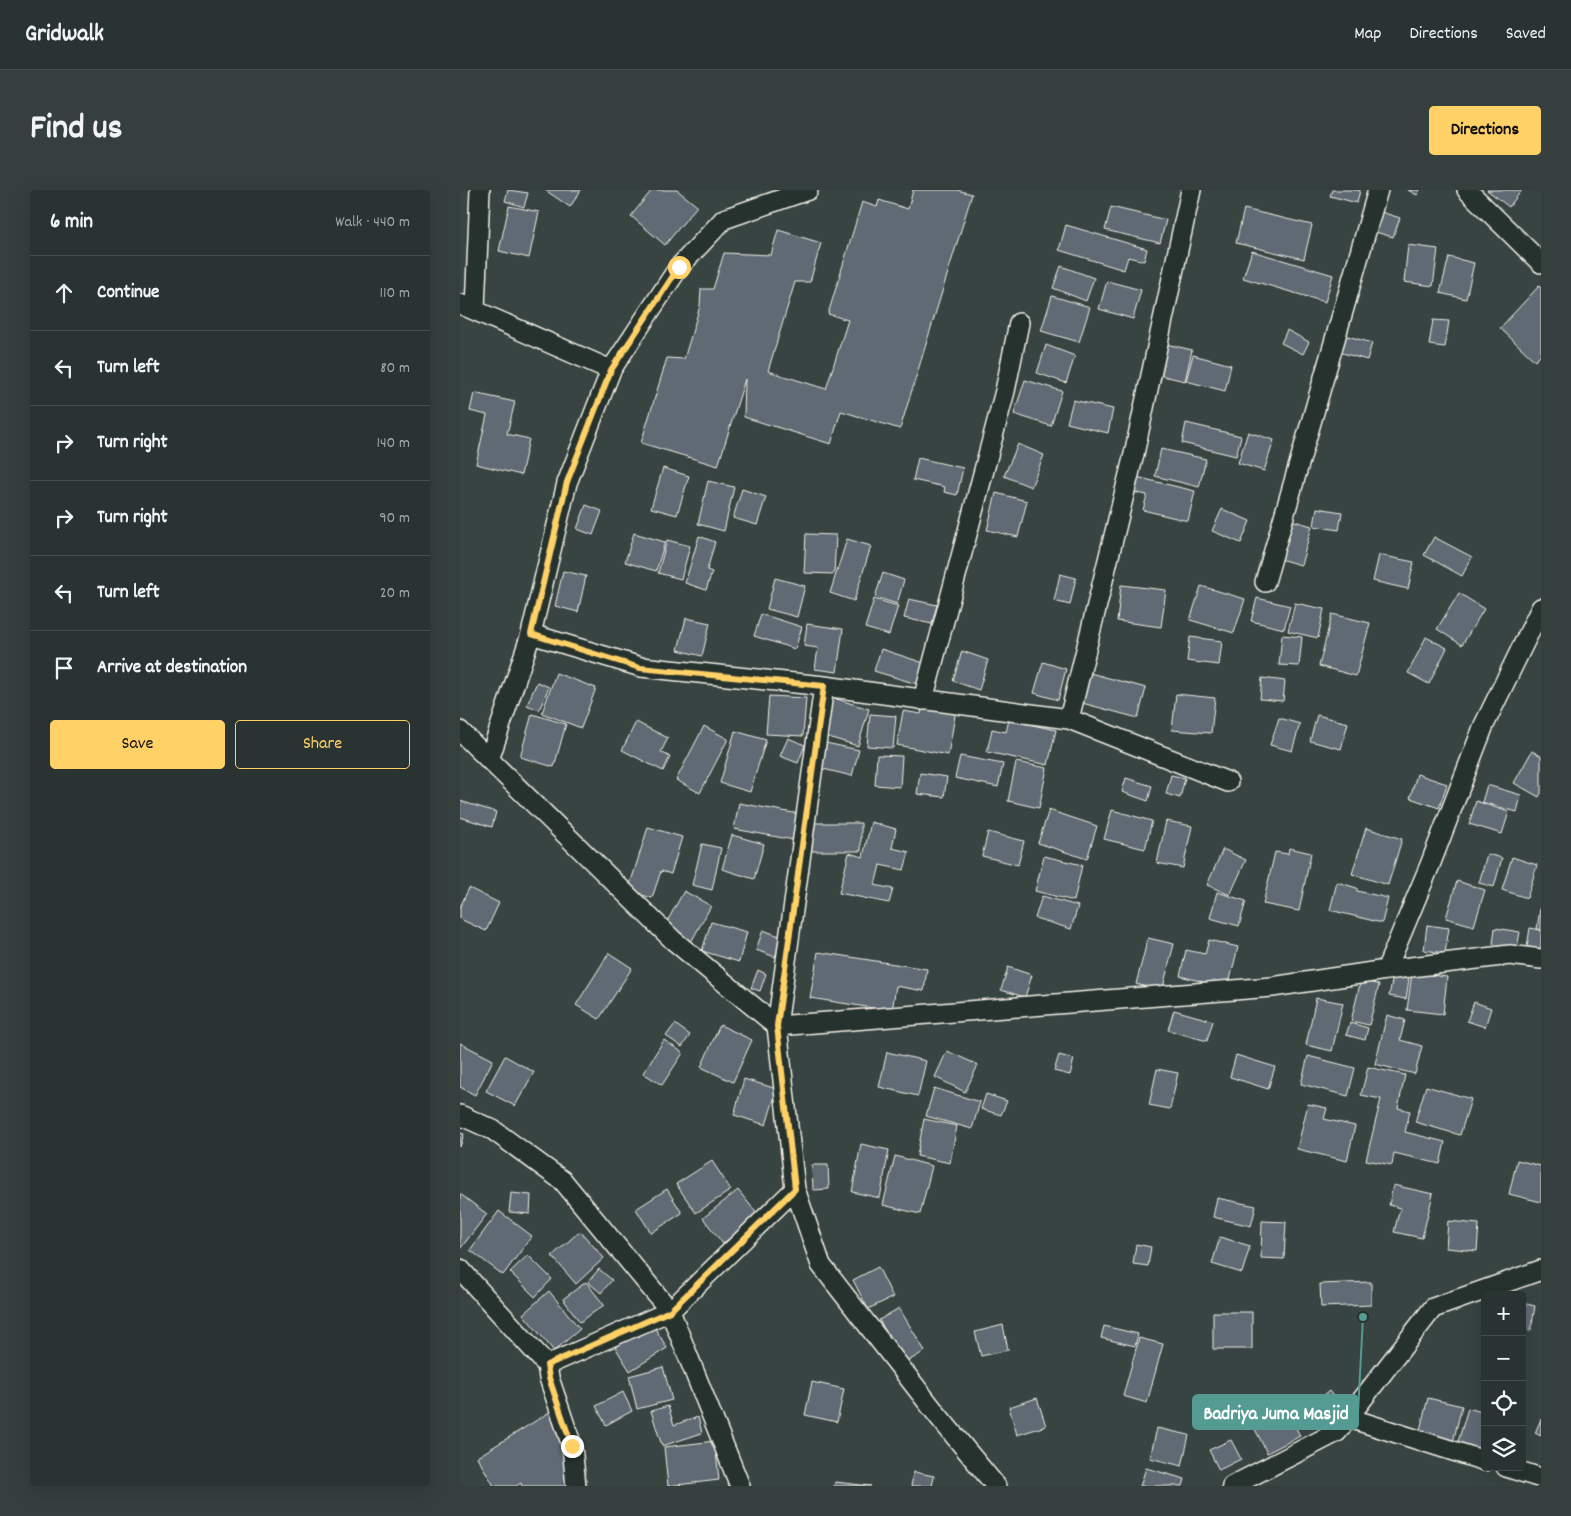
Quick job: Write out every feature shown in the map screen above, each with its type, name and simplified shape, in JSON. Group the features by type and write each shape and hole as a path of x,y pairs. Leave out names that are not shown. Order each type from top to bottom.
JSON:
{"street":[{"path":"480,190 467,307 611,370"},
{"path":"489,760 531,634 567,482 611,370 679,267 724,219 808,190"},
{"path":"1069,719 1134,454 1191,190"},
{"path":"1265,582 1378,190"},
{"path":"1467,190 1541,263"},
{"path":"923,700 1004,391 1019,323"},
{"path":"1386,970 1430,865 1484,725 1541,608"},
{"path":"531,634 640,668 824,686 1069,719 1228,782"},
{"path":"824,686 777,1026 795,1189 821,1264 938,1417 996,1486"},
{"path":"460,731 673,940 777,1026 1272,987 1386,970 1510,955 1541,958"},
{"path":"460,1115 493,1130 563,1181 670,1311 740,1486"},
{"path":"547,1365 670,1311 795,1189"},
{"path":"460,1269 547,1365 549,1378 572,1446 576,1486"},
{"path":"1232,1486 1337,1432 1433,1308 1541,1270"},
{"path":"1348,1418 1481,1460"},
{"path":"1519,1471 1541,1478"}],"building":[{"path":"508,190 528,193 524,207 505,201"},
{"path":"545,190 581,190 570,207"},
{"path":"652,190 677,190 697,206 665,245 631,216"},
{"path":"913,190 957,190 972,194 900,429 841,411 831,444 744,417 745,379 718,466 641,443 667,358 684,359 700,306 701,289 713,289 724,253 771,255 778,230 821,243 810,282 795,282 768,371 826,389 848,320 828,314 862,202 877,207 879,200 908,209"},
{"path":"1332,190 1360,190 1357,203 1330,196"},
{"path":"1408,190 1420,190 1417,195"},
{"path":"1487,190 1522,190 1509,207"},
{"path":"509,206 539,212 529,258 499,251"},
{"path":"1111,207 1166,220 1160,243 1105,230"},
{"path":"1244,209 1312,225 1304,259 1236,243"},
{"path":"1375,210 1400,218 1393,237 1368,230"},
{"path":"1066,225 1147,249 1144,261 1128,257 1124,270 1059,250"},
{"path":"1408,245 1438,249 1433,286 1404,282"},
{"path":"1252,251 1333,275 1325,302 1243,278"},
{"path":"1449,257 1474,263 1466,299 1440,293"},
{"path":"1061,266 1094,278 1086,301 1053,288"},
{"path":"1107,281 1141,290 1133,319 1099,309"},
{"path":"1539,286 1541,288 1541,355 1535,361 1500,328"},
{"path":"1052,296 1090,307 1079,342 1041,331"},
{"path":"1433,320 1449,321 1445,347 1429,345"},
{"path":"1287,330 1309,342 1303,354 1281,343"},
{"path":"1337,333 1372,343 1367,360 1332,350"},
{"path":"1166,344 1192,350 1185,381 1159,375"},
{"path":"1046,345 1075,356 1066,383 1037,373"},
{"path":"1193,355 1231,365 1225,391 1186,381"},
{"path":"1025,380 1062,391 1051,426 1014,414"},
{"path":"474,393 515,402 507,434 529,439 521,475 476,464 487,415 470,411"},
{"path":"1073,400 1113,409 1108,433 1067,423"},
{"path":"1186,423 1241,436 1236,456 1182,443"},
{"path":"1248,432 1274,440 1264,471 1238,463"},
{"path":"1018,444 1044,455 1031,487 1004,476"},
{"path":"1161,449 1206,459 1199,487 1155,476"},
{"path":"918,458 963,468 957,495 944,492 945,487 913,480"},
{"path":"663,468 689,476 677,515 651,508"},
{"path":"1136,477 1195,491 1188,521 1143,510 1147,495 1133,492"},
{"path":"708,481 734,487 724,531 698,524"},
{"path":"742,489 766,497 757,525 733,518"},
{"path":"996,493 1027,501 1018,537 987,530"},
{"path":"586,505 602,511 593,535 577,529"},
{"path":"1317,508 1342,512 1339,530 1314,526"},
{"path":"1222,509 1250,521 1241,543 1212,531"},
{"path":"1287,519 1312,526 1301,565 1276,558"},
{"path":"634,533 665,542 656,571 625,562"},
{"path":"806,534 836,535 834,574 804,573"},
{"path":"699,536 715,542 707,570 712,572 706,590 685,583"},
{"path":"1434,537 1472,557 1462,576 1424,555"},
{"path":"847,539 871,546 854,601 830,593"},
{"path":"667,540 690,546 681,579 658,573"},
{"path":"1379,555 1414,562 1408,589 1373,581"},
{"path":"563,571 586,576 578,612 555,606"},
{"path":"883,573 904,580 897,604 875,597"},
{"path":"1060,574 1076,578 1070,605 1054,601"},
{"path":"775,578 805,586 797,617 767,609"},
{"path":"1121,585 1166,590 1161,627 1117,621"},
{"path":"1201,586 1245,599 1234,633 1190,620"},
{"path":"1459,593 1484,609 1462,645 1437,629"},
{"path":"1257,598 1290,606 1284,629 1251,621"},
{"path":"874,599 898,606 889,635 865,628"},
{"path":"909,599 937,605 932,624 904,618"},
{"path":"1295,603 1324,609 1318,638 1288,631"},
{"path":"761,614 802,627 795,649 754,636"},
{"path":"1332,614 1370,623 1356,676 1319,666"},
{"path":"686,618 710,623 702,656 678,650"},
{"path":"807,624 843,629 837,672 815,669 818,648 804,646"},
{"path":"1282,635 1302,637 1299,666 1279,665"},
{"path":"1190,637 1222,641 1219,665 1187,661"},
{"path":"1426,637 1447,648 1429,684 1408,673"},
{"path":"881,649 927,664 920,685 874,671"},
{"path":"962,651 988,660 979,690 953,681"},
{"path":"1043,662 1066,669 1058,700 1034,693"},
{"path":"556,673 596,688 581,728 542,713"},
{"path":"1090,673 1146,688 1138,718 1082,703"},
{"path":"1262,678 1285,681 1283,701 1260,699"},
{"path":"537,682 549,687 539,710 527,705"},
{"path":"1176,694 1215,698 1211,733 1172,730"},
{"path":"769,696 806,698 803,736 766,734"},
{"path":"830,697 869,709 858,746 818,734"},
{"path":"923,704 956,710 948,755 897,745 903,711 921,714"},
{"path":"532,714 566,724 554,767 520,757"},
{"path":"870,714 896,716 893,748 867,746"},
{"path":"1317,715 1348,723 1341,749 1310,741"},
{"path":"1279,718 1300,724 1292,751 1270,745"},
{"path":"1009,720 1056,730 1048,765 987,752 992,729 1006,732"},
{"path":"636,722 668,738 661,752 670,757 663,771 622,750"},
{"path":"704,726 728,739 700,793 676,780"},
{"path":"735,731 766,740 750,792 720,783"},
{"path":"788,738 805,745 798,763 780,756"},
{"path":"821,742 859,750 852,776 815,767"},
{"path":"1532,751 1541,756 1541,793 1539,797 1514,783"},
{"path":"877,755 902,756 900,787 875,785"},
{"path":"960,756 1003,764 998,787 955,778"},
{"path":"1016,762 1047,768 1039,808 1008,801"},
{"path":"920,773 947,777 944,797 917,794"},
{"path":"1417,774 1447,784 1439,808 1410,798"},
{"path":"1171,775 1185,778 1180,798 1166,794"},
{"path":"1126,778 1152,786 1148,801 1122,792"},
{"path":"1487,785 1521,795 1517,812 1482,802"},
{"path":"460,801 496,812 492,827 460,817"},
{"path":"1476,801 1509,812 1502,834 1469,824"},
{"path":"739,803 799,814 794,840 734,829"},
{"path":"1049,810 1097,826 1087,859 1038,843"},
{"path":"1112,810 1152,821 1145,849 1104,839"},
{"path":"1166,821 1192,826 1183,868 1157,863"},
{"path":"871,822 896,829 892,848 909,852 904,870 880,865 875,885 893,889 889,903 839,893 849,853 863,857"},
{"path":"810,823 861,823 861,851 810,851"},
{"path":"648,827 682,837 671,874 661,871 652,898 628,891"},
{"path":"1366,828 1402,839 1388,885 1352,874"},
{"path":"988,832 1024,841 1018,865 982,856"},
{"path":"732,835 764,844 754,879 722,869"},
{"path":"702,844 721,848 712,890 692,885"},
{"path":"1289,848 1311,853 1299,911 1263,904 1275,852 1288,854"},
{"path":"1223,849 1246,860 1230,895 1207,885"},
{"path":"1487,854 1502,858 1494,887 1479,883"},
{"path":"1044,856 1082,865 1074,901 1035,891"},
{"path":"1512,857 1537,865 1527,898 1502,890"},
{"path":"1457,881 1485,890 1474,926 1446,918"},
{"path":"1337,882 1357,888 1357,891 1388,898 1382,923 1330,910"},
{"path":"469,888 499,903 486,931 460,919 460,907"},
{"path":"684,891 711,906 691,942 664,927"},
{"path":"1217,892 1246,901 1239,926 1210,918"},
{"path":"1042,896 1078,906 1071,929 1035,918"},
{"path":"1541,902 1541,930 1537,929"},
{"path":"711,922 747,932 739,962 702,951"},
{"path":"1427,925 1449,928 1445,953 1424,950"},
{"path":"1495,928 1520,932 1517,948 1493,944"},
{"path":"1530,928 1541,930 1541,949 1527,947"},
{"path":"763,930 782,937 775,957 756,950"},
{"path":"1148,938 1174,944 1162,991 1136,984"},
{"path":"1209,940 1238,947 1228,988 1180,976 1186,950 1205,954"},
{"path":"818,952 927,969 924,991 896,986 892,1011 810,998"},
{"path":"609,953 632,968 599,1019 576,1005"},
{"path":"1008,967 1032,975 1025,997 1001,990"},
{"path":"758,970 766,974 760,991 751,988"},
{"path":"1412,973 1447,977 1443,1014 1407,1010"},
{"path":"1393,976 1409,979 1406,999 1389,996"},
{"path":"1361,980 1379,985 1369,1025 1351,1021"},
{"path":"1316,998 1343,1003 1332,1051 1306,1045"},
{"path":"1474,1002 1491,1008 1485,1027 1467,1021"},
{"path":"1174,1010 1213,1021 1207,1041 1168,1030"},
{"path":"1387,1015 1405,1020 1400,1040 1422,1046 1415,1074 1375,1064"},
{"path":"1350,1023 1368,1028 1365,1040 1346,1035"},
{"path":"675,1024 690,1035 682,1047 666,1036"},
{"path":"720,1025 752,1040 733,1082 701,1067"},
{"path":"664,1040 683,1053 662,1085 643,1073"},
{"path":"460,1043 493,1060 475,1095 460,1087"},
{"path":"947,1051 978,1065 965,1092 935,1077"},
{"path":"887,1052 926,1061 918,1096 879,1087"},
{"path":"1059,1055 1074,1059 1070,1075 1054,1071"},
{"path":"1236,1055 1275,1067 1268,1089 1230,1077"},
{"path":"505,1056 534,1072 515,1106 486,1091"},
{"path":"1308,1056 1355,1068 1348,1096 1301,1084"},
{"path":"1368,1067 1405,1075 1398,1108 1410,1111 1405,1132 1445,1142 1440,1164 1394,1153 1392,1165 1366,1160 1381,1099 1361,1095"},
{"path":"1157,1069 1178,1073 1170,1109 1149,1105"},
{"path":"744,1079 777,1089 766,1125 734,1115"},
{"path":"1426,1086 1471,1099 1460,1135 1415,1122"},
{"path":"934,1088 980,1102 972,1129 926,1116"},
{"path":"986,1094 1007,1101 1001,1115 981,1109"},
{"path":"1308,1104 1327,1108 1324,1119 1355,1126 1347,1161 1297,1149"},
{"path":"924,1119 957,1126 950,1163 917,1156"},
{"path":"460,1133 464,1134 460,1147"},
{"path":"861,1144 889,1150 880,1198 852,1192"},
{"path":"895,1156 932,1166 920,1214 883,1205"},
{"path":"1517,1160 1541,1166 1541,1202 1509,1194"},
{"path":"712,1161 731,1190 696,1213 676,1184"},
{"path":"812,1165 828,1165 829,1189 813,1190"},
{"path":"1393,1185 1433,1194 1422,1238 1394,1232 1400,1208 1389,1205"},
{"path":"667,1189 682,1213 651,1233 636,1209"},
{"path":"738,1190 758,1215 723,1244 703,1218"},
{"path":"511,1193 531,1195 530,1214 509,1212"},
{"path":"460,1194 487,1214 460,1249"},
{"path":"1217,1198 1256,1206 1251,1226 1213,1217"},
{"path":"499,1211 532,1236 503,1275 470,1250"},
{"path":"1262,1221 1286,1222 1284,1259 1261,1258"},
{"path":"1448,1221 1479,1224 1477,1251 1446,1248"},
{"path":"580,1231 604,1258 576,1284 552,1256"},
{"path":"1220,1237 1250,1246 1242,1273 1212,1264"},
{"path":"1136,1244 1151,1247 1148,1266 1133,1264"},
{"path":"528,1255 552,1279 535,1297 510,1272"},
{"path":"878,1267 893,1297 868,1309 853,1280"},
{"path":"599,1269 612,1280 601,1293 588,1282"},
{"path":"586,1282 604,1305 580,1322 563,1299"},
{"path":"1371,1282 1371,1305 1321,1307 1320,1284"},
{"path":"549,1291 580,1329 554,1351 523,1314"},
{"path":"1526,1304 1535,1306 1531,1330 1526,1329"},
{"path":"899,1308 925,1351 905,1363 879,1320"},
{"path":"1213,1312 1252,1312 1252,1349 1213,1349"},
{"path":"652,1323 667,1348 630,1371 615,1347"},
{"path":"1003,1325 1008,1350 981,1356 975,1332"},
{"path":"1104,1326 1138,1334 1135,1346 1101,1338"},
{"path":"1139,1338 1163,1344 1147,1403 1123,1396"},
{"path":"663,1367 672,1400 637,1409 629,1376"},
{"path":"812,1382 844,1389 837,1422 805,1415"},
{"path":"1329,1391 1341,1407 1320,1424 1308,1408"},
{"path":"623,1392 632,1411 606,1425 596,1406"},
{"path":"1037,1398 1046,1426 1017,1435 1009,1407"},
{"path":"1428,1398 1462,1406 1453,1442 1419,1434"},
{"path":"668,1406 674,1425 698,1417 702,1433 662,1446 651,1411"},
{"path":"1468,1408 1481,1412 1481,1456 1456,1449"},
{"path":"550,1412 584,1469 565,1480 569,1486 522,1486 521,1483 516,1486 494,1486 477,1457"},
{"path":"1288,1412 1300,1436 1267,1453 1255,1429"},
{"path":"1541,1419 1541,1436 1535,1433"},
{"path":"1157,1428 1189,1435 1182,1466 1150,1458"},
{"path":"1231,1440 1241,1459 1219,1470 1209,1450"},
{"path":"715,1441 719,1480 668,1486 664,1447"},
{"path":"1146,1468 1185,1479 1183,1486 1140,1486"},
{"path":"914,1472 934,1476 932,1486 911,1486"},
{"path":"835,1482 871,1486 834,1486"}],"place":[{"name":"Badriya Juma Masjid","path":"1363,1317"}],"route":[{"path":"572,1446 549,1378 547,1365 670,1311 795,1189 777,1026 824,686 640,668 531,634 567,482 611,370 679,267"}]}
